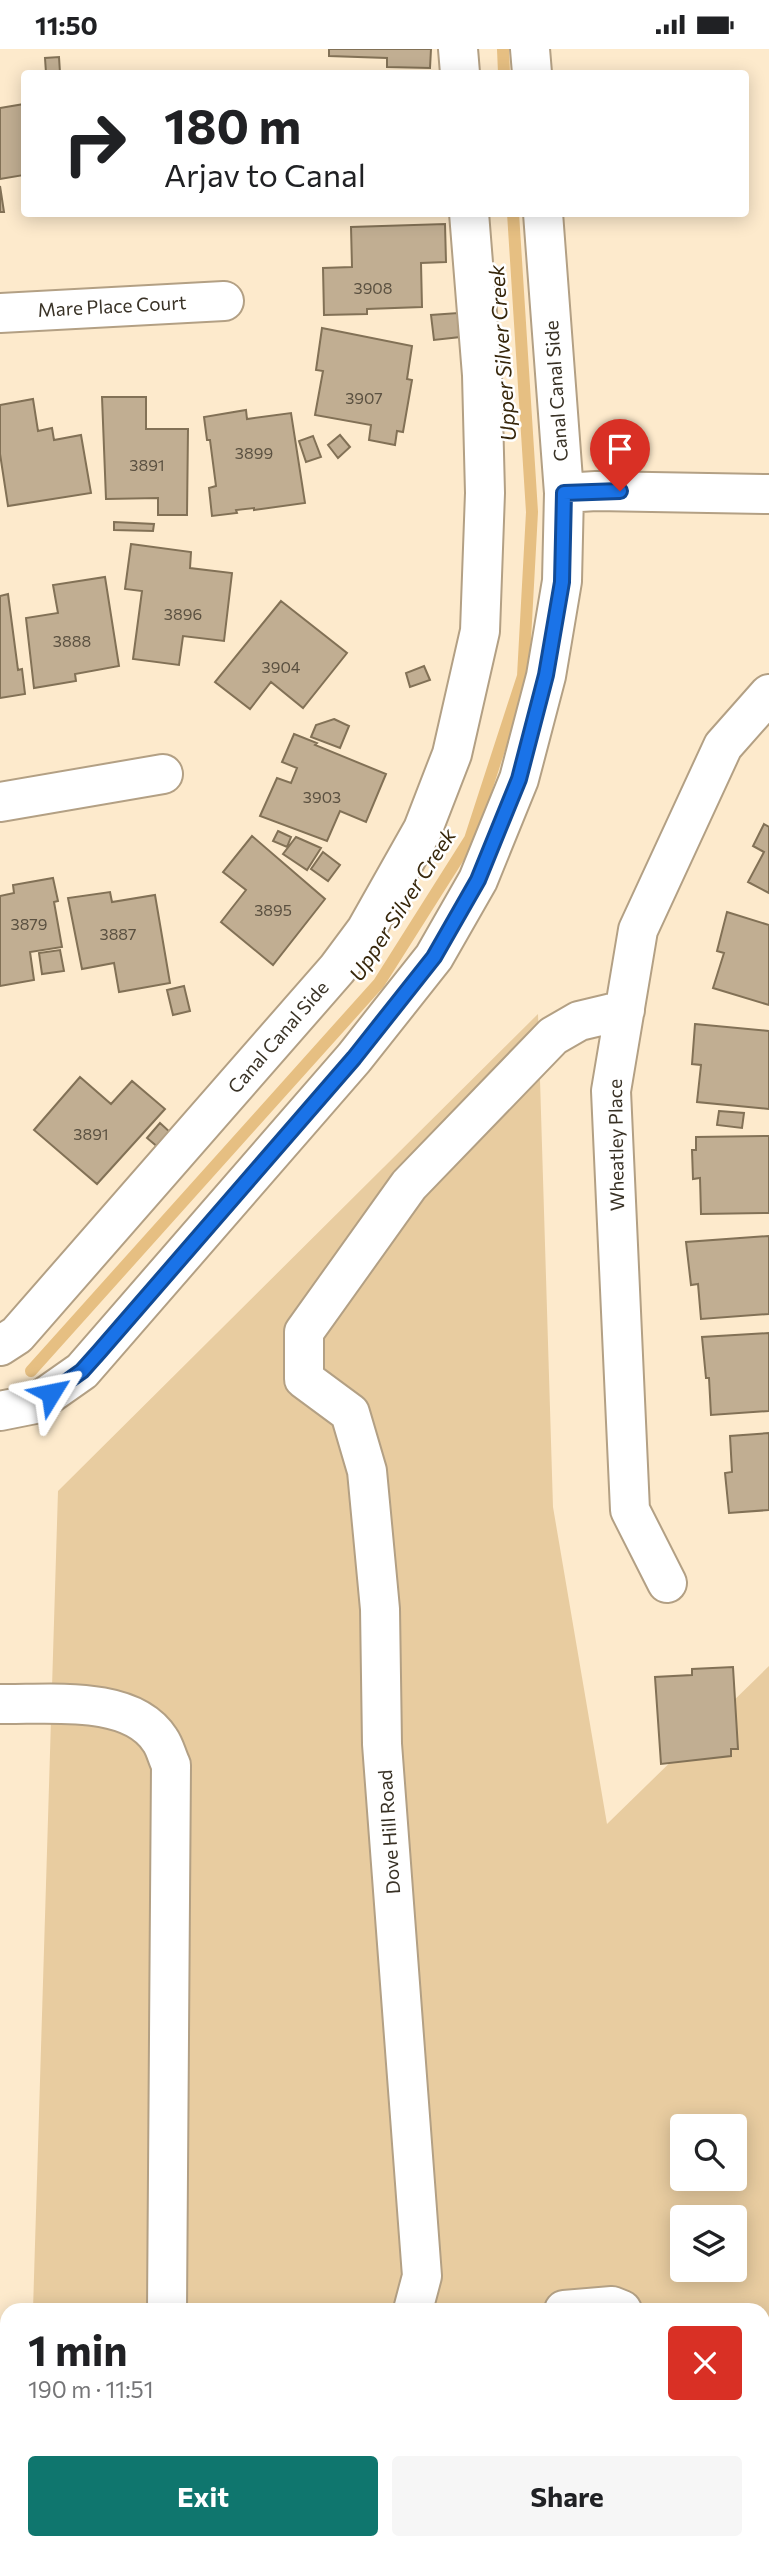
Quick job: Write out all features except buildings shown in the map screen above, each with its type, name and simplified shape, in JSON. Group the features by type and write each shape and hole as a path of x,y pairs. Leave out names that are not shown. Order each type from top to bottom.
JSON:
{"street":[{"path":"458,49 460,70"},
{"path":"530,49 532,70"},
{"name":"Canal Canal Side","path":"0,1346 17,1335 337,969 366,930 423,829 452,754 480,631 485,493 482,375 469,217"},
{"name":"Canal Canal Side","path":"0,1411 35,1404 82,1371 354,1058 434,957 478,880 519,779 546,675 562,582 564,493 543,217"},
{"name":"Mare Place Court","path":"0,313 224,301"},
{"path":"564,493 596,491 769,494"},
{"name":"Wheatley Place","path":"667,1583 630,1510 611,1091 638,930 723,747 769,694"},
{"path":"0,802 163,774"},
{"name":"Dove Hill Road","path":"416,2303 422,2276 382,1744 380,1609 367,1471 350,1413 304,1379 304,1332 409,1185 553,1036 579,1021 625,1010"},
{"path":"0,1704 114,1709 140,1720 159,1739 171,1765 167,2303"}],"shaded area":[{"path":"538,1014 553,1507 607,1824 769,1666 769,2303 33,2303 58,1491"}],"waterway":[{"name":"Upper Silver Creek","path":"503,49 504,70"},
{"name":"Upper Silver Creek","path":"31,1371 379,983 470,839 523,676 532,512 513,217"}],"route":[{"path":"51,1393 82,1371 99,1352 354,1058 434,957 478,880 519,779 546,675 562,582 564,493 620,491"}]}
